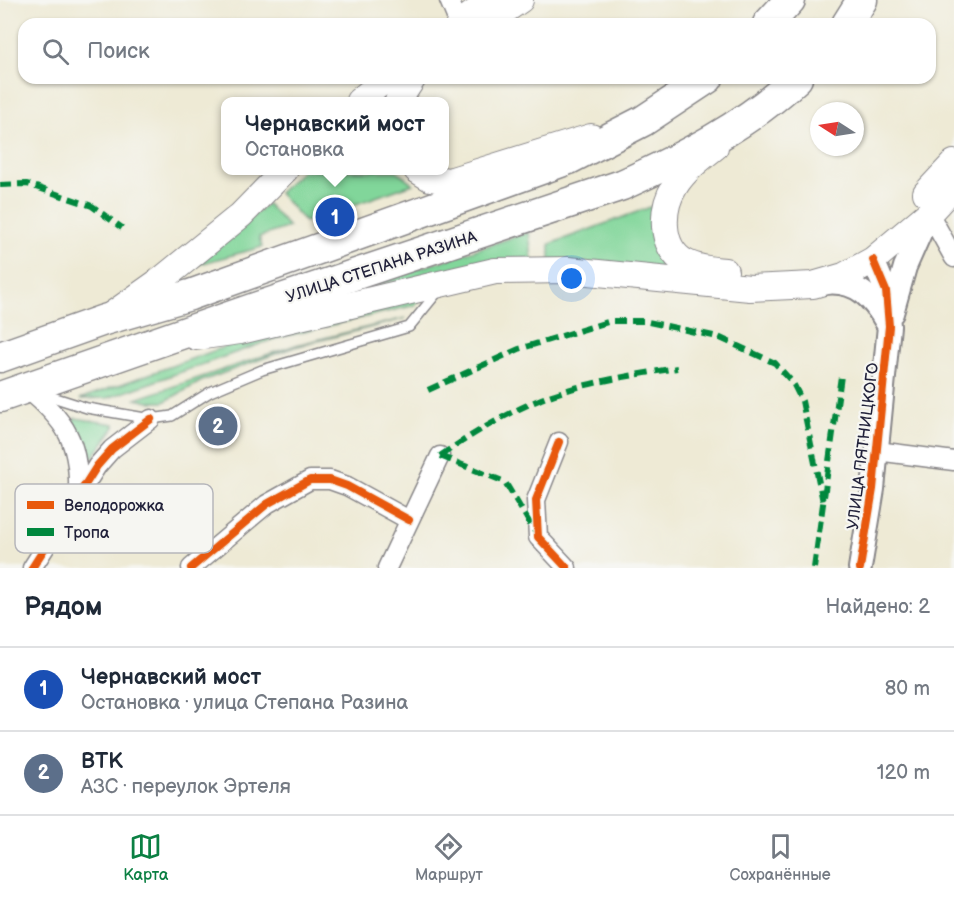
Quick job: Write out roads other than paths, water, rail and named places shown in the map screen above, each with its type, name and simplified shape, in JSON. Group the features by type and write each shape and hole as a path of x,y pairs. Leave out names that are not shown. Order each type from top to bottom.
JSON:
{"main road":[{"path":"467,18 492,0"},
{"path":"494,18 520,0"},
{"path":"774,18 790,0"},
{"path":"851,18 862,0"},
{"path":"365,97 380,84"},
{"path":"401,97 409,84"},
{"path":"0,357 104,320 190,295 523,177 588,150 643,121 699,84"},
{"name":"УЛИЦА СТЕПАНА РАЗИНА","path":"13,393 255,308 622,185 705,145 753,114 789,84"},
{"path":"753,114 691,168 675,187 665,223 666,235 676,256 687,263 711,269 761,273 826,264 854,254 869,254 954,163"},
{"path":"424,175 449,181 466,177 643,121"},
{"path":"104,320 160,280 241,215 281,175"},
{"path":"160,343 240,331 495,271 542,268 750,288 813,285 844,276 869,254 929,213 954,186"}],"street":[{"path":"449,0 456,18"},
{"path":"889,327 905,267 929,213"},
{"path":"929,213 954,258"},
{"path":"869,254 886,291 889,327"},
{"path":"813,285 836,282 859,288 872,301 889,327"},
{"name":"УЛИЦА ПЯТНИЦКОГО","path":"860,568 877,451 889,327"},
{"path":"13,393 59,417 70,435 78,460 78,484"},
{"path":"86,484 112,449 151,419"},
{"path":"559,442 536,500 538,537 567,568"},
{"path":"877,451 954,461"},
{"path":"387,568 440,456"},
{"path":"213,549 267,504 310,480 330,480 347,486 409,520"},
{"path":"32,568 41,553"},
{"path":"191,568 209,553"}],"lane":[{"path":"13,393 151,419 172,416 210,392 262,370 409,327 447,281"}],"place":[{"name":"Чернавский мост","path":"335,217"},
{"name":"ВТК","path":"218,426"}]}
